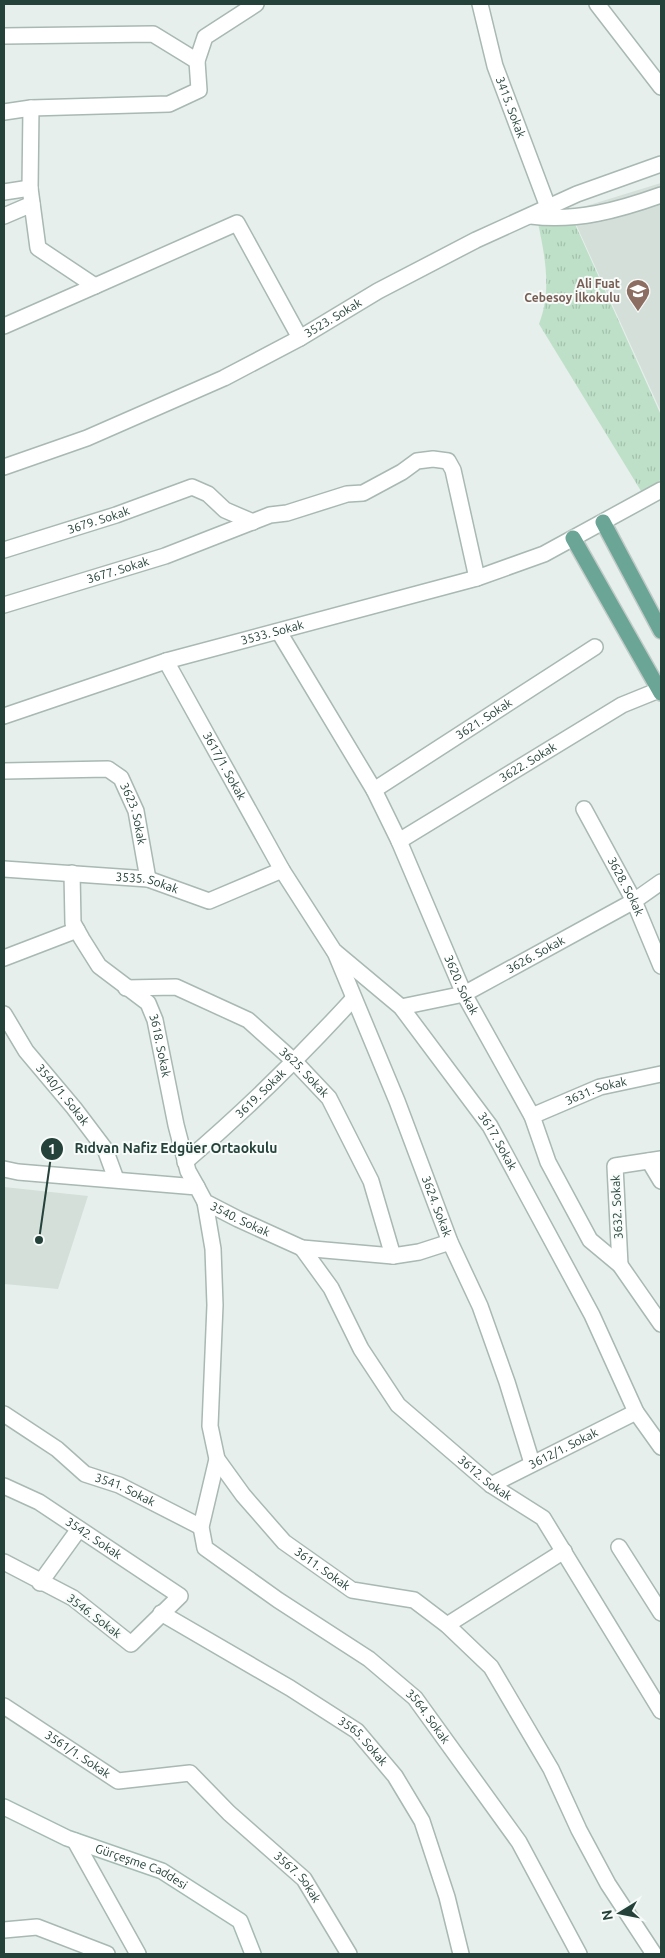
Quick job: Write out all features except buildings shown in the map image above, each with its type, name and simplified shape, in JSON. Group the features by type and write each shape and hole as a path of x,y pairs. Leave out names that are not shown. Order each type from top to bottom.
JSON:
{"main road":[{"path":"603,522 661,631"},
{"path":"573,538 660,692"}],"street":[{"path":"4,112 31,108 169,104 199,90 197,60 205,37 256,4"},
{"name":"3415. Sokak","path":"480,4 495,66 548,207"},
{"path":"597,4 661,87"},
{"path":"4,36 152,34 197,60"},
{"path":"31,108 30,188 38,248 96,286"},
{"name":"3523. Sokak","path":"4,467 87,438 224,378 300,338 378,291 548,207 577,194 661,164"},
{"path":"4,192 30,188"},
{"path":"530,216 546,218 588,216 661,195"},
{"path":"4,216 32,204"},
{"path":"4,326 237,223 300,338"},
{"name":"3677. Sokak","path":"4,605 165,556 229,533 253,522 347,494 363,493 402,472 417,461 433,459 448,461 453,470 477,578"},
{"name":"3679. Sokak","path":"4,550 116,515 192,487 208,494 225,510 253,522"},
{"name":"3533. Sokak","path":"4,716 166,661 477,578 544,554 661,490"},
{"name":"3620. Sokak","path":"279,632 374,790 399,841 464,994 532,1116 548,1162 590,1240 620,1265 661,1324"},
{"name":"3621. Sokak","path":"374,790 595,647"},
{"name":"3617/1. Sokak","path":"166,661 282,870"},
{"name":"3622. Sokak","path":"399,841 622,705 660,692"},
{"name":"3623. Sokak","path":"4,771 108,769 121,778 136,811 148,879"},
{"name":"3628. Sokak","path":"584,808 634,901 661,966"},
{"name":"3535. Sokak","path":"4,869 148,879 208,901 282,870"},
{"name":"3617. Sokak","path":"282,870 334,951 401,1007 490,1126 592,1315 636,1412 661,1447"},
{"name":"3618. Sokak","path":"72,873 73,923 77,930 99,966 126,988 148,1002 155,1020 176,1125 188,1171 197,1187"},
{"name":"3626. Sokak","path":"401,1007 464,994 634,901 661,882"},
{"path":"4,958 77,930"},
{"name":"3624. Sokak","path":"334,951 397,1102 450,1242 480,1306 507,1382 532,1463"},
{"name":"3625. Sokak","path":"126,988 176,987 248,1020 295,1062 329,1098 334,1106 371,1181 393,1256"},
{"name":"3619. Sokak","path":"186,1162 249,1107 295,1062 353,999"},
{"name":"3540/1. Sokak","path":"4,1014 26,1051 74,1108 105,1149 116,1179"},
{"name":"3631. Sokak","path":"532,1116 600,1088 661,1074"},
{"path":"655,1160 661,1181"},
{"name":"3632. Sokak","path":"620,1265 615,1166 655,1160"},
{"path":"4,1168 18,1172 197,1187"},
{"name":"3540. Sokak","path":"197,1187 205,1202 238,1220 302,1248 393,1256 418,1252 450,1242"},
{"name":"3611. Sokak","path":"205,1202 213,1249 215,1305 210,1426 217,1459 243,1495 284,1542 352,1590 414,1600 447,1625 491,1667 551,1769 579,1830 608,1884 654,1954"},
{"name":"3612. Sokak","path":"302,1248 331,1288 361,1349 398,1405 491,1485 543,1518 661,1711"},
{"name":"3612/1. Sokak","path":"491,1485 636,1412"},
{"name":"3541. Sokak","path":"4,1414 57,1448 85,1474 118,1485 201,1527"},
{"path":"201,1527 217,1459"},
{"name":"3542. Sokak","path":"4,1486 39,1502 180,1596 161,1613"},
{"name":"3564. Sokak","path":"201,1527 204,1548 278,1600 369,1659 415,1698 519,1842 579,1954"},
{"path":"40,1583 79,1529"},
{"path":"619,1547 661,1613"},
{"path":"447,1625 564,1551"},
{"name":"3546. Sokak","path":"4,1562 40,1583 73,1598 131,1644 161,1613"},
{"name":"3565. Sokak","path":"161,1613 290,1688 357,1732 395,1776 422,1821 447,1897 461,1954"},
{"name":"3561/1. Sokak","path":"4,1706 118,1781 190,1773 229,1813"},
{"name":"Gürçeşme Caddesi","path":"4,1807 75,1841 162,1871 240,1921 253,1954"},
{"name":"3567. Sokak","path":"229,1813 304,1879 349,1954"},
{"path":"75,1841 138,1954"},
{"path":"4,1930 37,1927 107,1954"}],"shaded area":[{"name":"Ali Fuat Cebesoy İlkokulu","path":"661,183 661,412 570,211"},
{"path":"4,1187 88,1196 58,1289 4,1284"}],"green space":[{"path":"570,213 661,415 661,480 641,491 539,324 545,299 546,274 538,223"}],"place":[{"name":"Ali Fuat Cebesoy İlkokulu","path":"638,312"},
{"name":"Rıdvan Nafiz Edgüer Ortaokulu","path":"39,1240"}]}
